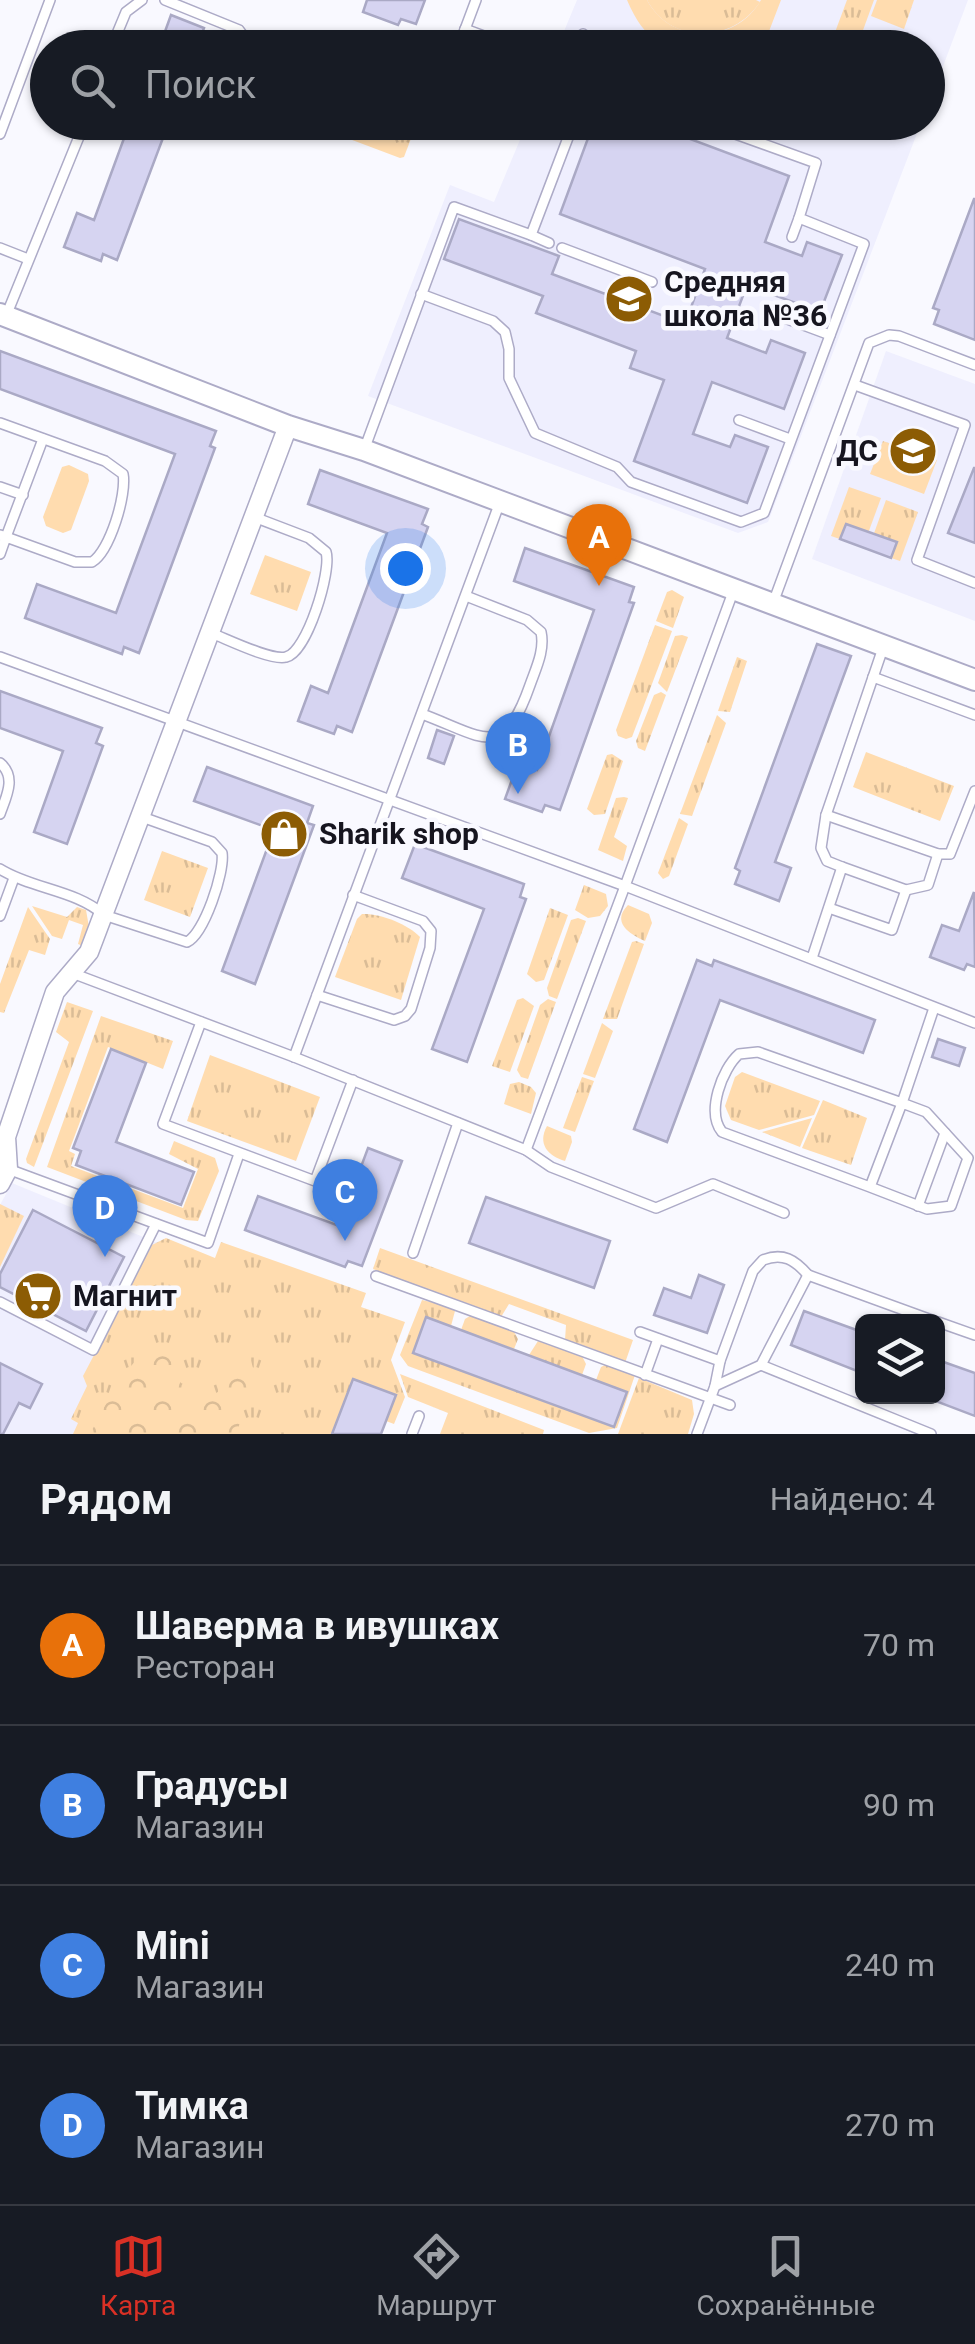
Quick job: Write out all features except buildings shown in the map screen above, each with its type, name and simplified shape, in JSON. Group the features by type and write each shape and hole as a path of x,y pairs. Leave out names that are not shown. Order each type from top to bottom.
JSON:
{"street":[{"path":"3,315 288,426 364,450 975,680"},
{"path":"4,1176 6,1137 55,992 89,952 288,426"}],"lane":[{"path":"39,30 50,0"},
{"path":"118,30 126,12 142,0"},
{"path":"165,0 239,30"},
{"path":"465,29 476,0"},
{"path":"0,134 30,54"},
{"path":"3,315 78,140"},
{"path":"530,235 567,140"},
{"path":"752,140 816,163 792,237"},
{"path":"364,450 454,207 549,243"},
{"path":"421,294 493,322 505,332 509,378 536,432 617,467 630,482 740,522 764,512 864,244 799,218"},
{"path":"0,248 28,259"},
{"path":"562,248 652,282"},
{"path":"779,316 830,335"},
{"path":"772,603 870,343 889,335 975,365"},
{"path":"855,384 965,425"},
{"path":"974,416 965,425 917,560 975,583"},
{"path":"738,420 790,439"},
{"path":"0,423 116,467 122,474 125,492 103,551 92,562 75,562 3,536"},
{"path":"0,554 3,536 43,439"},
{"path":"0,486 23,495"},
{"path":"294,1057 500,502"},
{"path":"211,633 278,658 294,654 303,644 327,570 326,552 309,538 254,517"},
{"path":"526,1150 734,589"},
{"path":"422,714 486,738 506,732 518,717 542,650 541,632 528,620 466,596"},
{"path":"884,645 826,815 821,848 826,861 906,890 928,885 938,854"},
{"path":"0,657 625,886 975,1024"},
{"path":"873,677 975,715"},
{"path":"0,763 10,778 0,814"},
{"path":"826,815 938,854 950,854 975,792"},
{"path":"0,869 14,878 93,905 104,914 179,942 195,939 221,871 222,854 212,842 142,817"},
{"path":"812,958 842,868"},
{"path":"0,916 14,878"},
{"path":"829,908 892,930 906,890"},
{"path":"318,996 394,1020 405,1016 410,1008 432,930 423,920 353,895"},
{"path":"72,973 458,1122 526,1150 551,1167 656,1208 713,1184 784,1213"},
{"path":"870,1188 934,1008"},
{"path":"201,1022 163,1124 240,1154 314,1180 353,1080"},
{"path":"758,1052 902,1103 926,1112 968,1158 951,1206 918,1206 722,1132 716,1125 714,1108 727,1071 740,1054 758,1052"},
{"path":"412,1253 458,1122"},
{"path":"918,1206 945,1133"},
{"path":"4,1176 208,1243 240,1154"},
{"path":"0,1302 92,1350 156,1224"},
{"path":"697,1434 753,1271 762,1260 784,1256 808,1275 915,1314"},
{"path":"715,1386 761,1365 808,1275"},
{"path":"376,1276 730,1405"},
{"path":"945,1325 975,1336"},
{"path":"640,1332 720,1361"},
{"path":"645,1375 658,1338"},
{"path":"761,1365 931,1434"},
{"path":"412,1434 418,1416"}],"shaded area":[{"path":"577,0 968,0 945,61 945,30 564,30"},
{"name":"Средняя школа №36","path":"520,140 914,140 768,522 738,533 368,396 450,185 494,202"},
{"name":"ДС","path":"886,351 975,384 975,621 812,559"},
{"path":"12,1183 175,1250 82,1434 0,1434 0,1205"}],"green space":[{"path":"627,0 647,0 658,15 682,30 645,30"},
{"path":"647,0 760,2 748,16 723,30 682,30 658,15"},
{"path":"761,0 781,0 770,30 724,30 750,15"},
{"path":"847,0 874,0 863,30 836,30"},
{"path":"877,0 914,0 904,29 871,16"},
{"path":"352,140 410,140 400,158"},
{"path":"883,441 937,460 924,494 870,474"},
{"path":"69,465 88,474 89,481 71,530 63,533 46,526 43,517 62,467"},
{"path":"849,487 881,498 863,547 831,536"},
{"path":"886,500 918,512 900,561 868,550"},
{"path":"265,555 311,572 297,611 250,594"},
{"path":"672,590 684,597 673,628 656,621 667,592"},
{"path":"655,625 672,631 632,737 626,739 618,736 616,730"},
{"path":"675,636 688,637 667,692 658,683"},
{"path":"737,657 747,661 730,712 718,711"},
{"path":"654,695 666,695 645,751 638,748 636,741"},
{"path":"717,715 726,723 692,816 680,814"},
{"path":"866,752 954,786 940,821 853,787"},
{"path":"607,755 623,761 605,814 594,815 587,809"},
{"path":"616,798 628,798 614,837 627,846 623,861 598,850"},
{"path":"679,818 688,824 669,876 663,879 658,873"},
{"path":"162,851 208,868 190,917 144,900"},
{"path":"584,885 606,894 608,906 600,916 588,918 575,910"},
{"path":"628,905 649,914 652,923 645,941 624,927 621,917"},
{"path":"32,906 67,917 77,907 86,910 89,927 83,946 78,944 83,925 69,920 62,939 52,936"},
{"path":"28,907 50,939 45,955 29,950 4,1013 0,1012 0,984"},
{"path":"550,908 568,915 544,980 536,982 527,974"},
{"path":"362,914 393,920 420,937 401,1000 335,977"},
{"path":"571,920 586,921 557,999 549,996 547,988"},
{"path":"632,942 644,944 617,1019 603,1019"},
{"path":"523,998 534,1006 510,1072 492,1066 517,1000"},
{"path":"548,999 556,1002 528,1079 521,1077 517,1070 540,1005"},
{"path":"67,1002 93,1011 34,1167 26,1159 69,1042 56,1032"},
{"path":"101,1016 173,1041 163,1069 108,1047 69,1151 75,1154 71,1166 183,1208 198,1169 169,1154 174,1141 215,1158 219,1171 198,1221 186,1220 47,1167"},
{"path":"602,1023 613,1031 595,1078 583,1074"},
{"path":"210,1055 320,1097 296,1161 187,1121"},
{"path":"742,1072 820,1101 814,1115 759,1130 731,1120 725,1106 735,1077"},
{"path":"582,1077 594,1081 575,1132 563,1128"},
{"path":"519,1082 536,1093 531,1114 504,1104 510,1084"},
{"path":"823,1100 867,1118 851,1165 802,1148"},
{"path":"812,1118 800,1147 762,1132"},
{"path":"547,1126 571,1136 565,1161 546,1148 543,1138"},
{"path":"0,1204 24,1216 0,1267"},
{"path":"166,1238 215,1258 221,1242 366,1293 361,1307 405,1322 391,1360 405,1397 394,1424 386,1421 332,1434 73,1434 78,1423 71,1419 87,1386 83,1376 152,1245"},
{"path":"380,1248 633,1340 625,1363 565,1340 566,1325 509,1304 501,1317 373,1269"},
{"path":"422,1300 455,1311 451,1326 426,1317 413,1353 614,1426 627,1392 596,1380 601,1367 607,1364 635,1375 617,1428 589,1433 408,1366 400,1355"},
{"path":"470,1316 513,1330 518,1339 514,1349 461,1330"},
{"path":"538,1341 582,1356 586,1364 582,1375 529,1355"},
{"path":"151,1343 172,1348 179,1359 181,1383 210,1397 218,1392 219,1367 241,1354 250,1357 253,1368 237,1434 90,1434 118,1381"},
{"path":"400,1374 544,1430 543,1434 440,1434 448,1413 408,1397"},
{"path":"639,1378 692,1400 694,1414 688,1434 618,1434"}],"place":[{"name":"Средняя школа №36","path":"629,299"},
{"name":"ДС","path":"913,451"},
{"name":"Шаверма в ивушках","path":"599,586"},
{"name":"Градусы","path":"518,794"},
{"name":"Sharik shop","path":"284,834"},
{"name":"Mini","path":"345,1241"},
{"name":"Тимка","path":"105,1257"},
{"name":"Магнит","path":"38,1296"}]}
